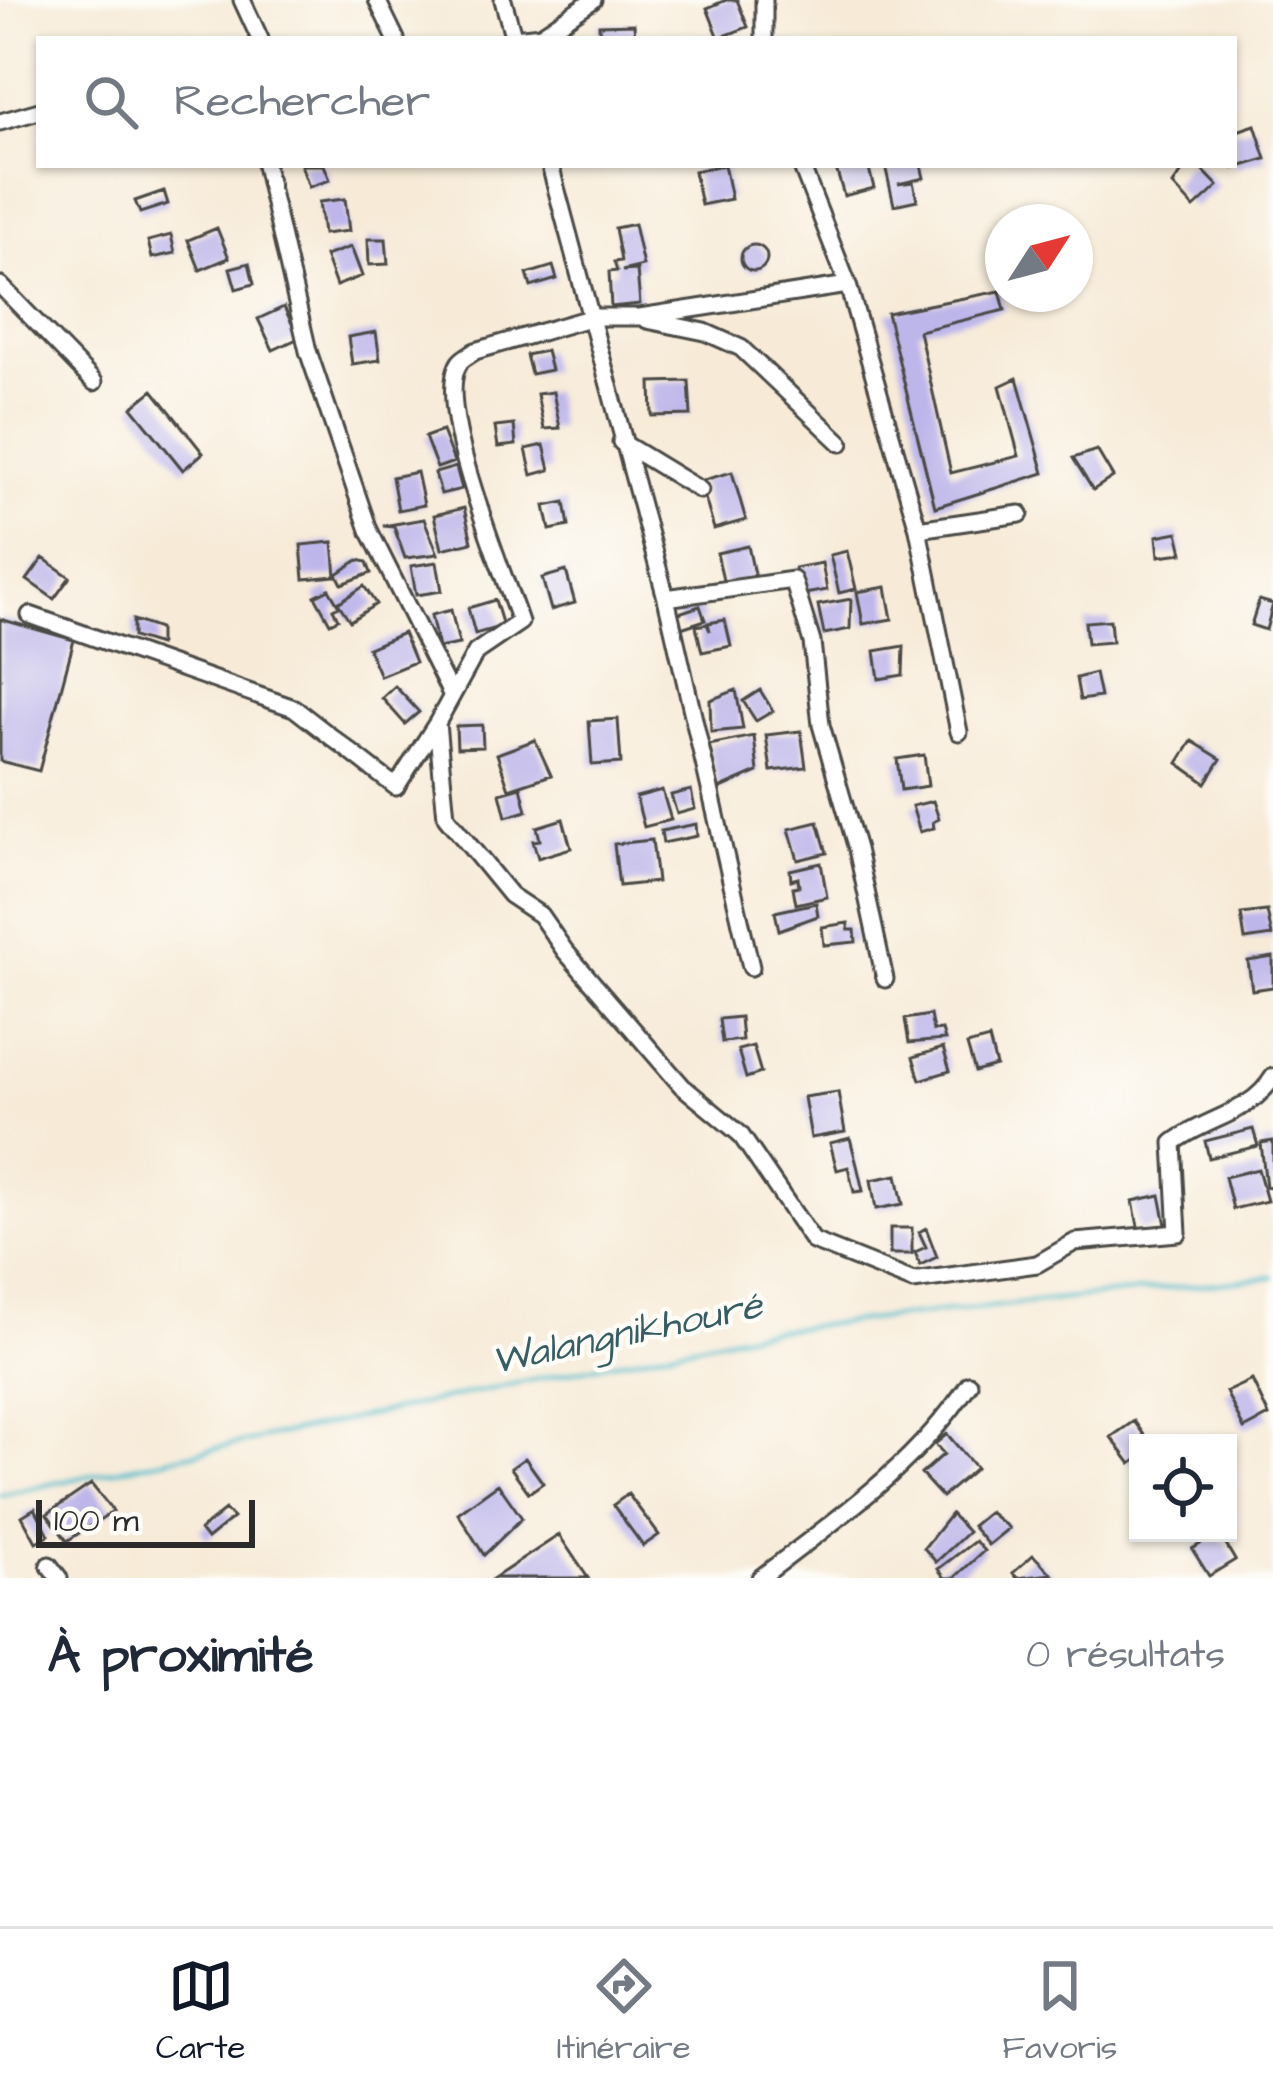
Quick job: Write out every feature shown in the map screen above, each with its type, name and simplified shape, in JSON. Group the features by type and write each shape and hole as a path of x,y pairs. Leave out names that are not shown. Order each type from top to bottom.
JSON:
{"street":[{"path":"242,0 259,36"},
{"path":"377,0 395,36"},
{"path":"503,0 513,36"},
{"path":"532,36 541,35 593,0"},
{"path":"764,0 764,36"},
{"path":"0,122 36,112"},
{"path":"266,168 308,351 369,530 450,692"},
{"path":"551,168 666,598 751,967"},
{"path":"802,168 848,285 918,529 959,732"},
{"path":"0,285 94,382"},
{"path":"30,615 294,708 396,788 476,652 520,622 469,478 453,386 459,363 475,351 593,317 640,317 848,285"},
{"path":"640,317 706,332 742,348 841,443"},
{"path":"621,442 700,490"},
{"path":"918,529 1020,514"},
{"path":"666,598 794,580 812,642 821,725 857,849 885,979"},
{"path":"437,723 446,818 455,834 510,895 540,915 565,951 682,1086 740,1134 813,1241 913,1281 1037,1264 1075,1242 1178,1233 1173,1143 1240,1109 1264,1093 1273,1077"},
{"path":"760,1578 902,1468 970,1384"}],"building":[{"path":"737,0 748,27 718,36 707,8"},
{"path":"634,24 635,36 600,36 599,25"},
{"path":"1255,125 1266,159 1237,167 1237,131"},
{"path":"302,168 325,168 330,180 309,187"},
{"path":"725,168 731,199 701,205 694,171"},
{"path":"836,168 869,168 874,188 844,196"},
{"path":"886,168 922,168 924,178 898,184 913,182 917,200 894,205"},
{"path":"1185,168 1201,168 1218,186 1194,208 1173,185"},
{"path":"164,191 168,204 140,213 135,201"},
{"path":"345,199 349,231 323,234 319,202"},
{"path":"634,224 643,266 622,271 637,270 640,304 611,307 609,272 617,271 614,262 621,261 615,228"},
{"path":"217,228 229,258 200,270 188,240"},
{"path":"171,235 175,253 152,258 148,241"},
{"path":"368,239 386,239 388,264 369,265"},
{"path":"754,245 767,258 754,271 741,258"},
{"path":"351,247 362,276 336,286 325,256"},
{"path":"249,263 254,284 236,289 230,268"},
{"path":"553,266 557,279 531,287 527,274"},
{"path":"985,294 985,312 997,312 919,331 951,473 1019,456 1000,386 1017,378 1044,473 935,507 887,313"},
{"path":"284,307 299,338 273,350 258,319"},
{"path":"376,332 380,360 352,364 348,337"},
{"path":"546,351 551,370 531,374 526,355"},
{"path":"689,381 691,415 652,416 651,382"},
{"path":"153,390 203,453 183,470 132,407"},
{"path":"553,392 560,428 544,429 537,394"},
{"path":"514,425 516,445 498,447 495,427"},
{"path":"442,431 454,462 437,468 425,437"},
{"path":"544,445 550,470 532,475 526,449"},
{"path":"1097,450 1113,477 1093,490 1073,458"},
{"path":"456,467 462,489 441,494 435,473"},
{"path":"417,472 424,505 398,510 392,477"},
{"path":"732,472 746,520 714,529 700,481"},
{"path":"565,502 569,526 550,530 545,506"},
{"path":"464,508 472,542 442,549 434,515"},
{"path":"424,519 438,554 405,558 394,527 383,526"},
{"path":"1178,532 1183,553 1159,556 1157,536"},
{"path":"333,542 336,576 304,579 301,545"},
{"path":"748,546 755,578 724,585 717,553"},
{"path":"847,551 856,589 839,593 830,555"},
{"path":"43,558 70,577 54,599 27,580"},
{"path":"358,560 367,562 371,573 342,584 337,574"},
{"path":"437,562 442,591 416,595 411,566"},
{"path":"822,563 827,590 799,595 795,568"},
{"path":"566,571 575,603 551,610 542,578"},
{"path":"364,586 376,604 350,621 338,603"},
{"path":"886,587 892,619 863,624 857,592"},
{"path":"329,589 339,606 333,609 338,619 330,623 315,596"},
{"path":"851,599 850,629 824,634 818,605"},
{"path":"495,600 503,626 475,634 468,608"},
{"path":"1259,600 1273,604 1266,630 1251,625"},
{"path":"700,606 705,620 681,628 676,614"},
{"path":"451,610 459,644 438,648 431,615"},
{"path":"0,619 74,640 39,771 0,761"},
{"path":"133,620 159,629 159,645 133,637"},
{"path":"725,620 731,646 702,652 696,626 707,624 710,631 708,623"},
{"path":"1110,620 1112,642 1087,644 1085,622"},
{"path":"403,633 415,662 380,676 368,648"},
{"path":"904,646 903,675 879,679 875,651"},
{"path":"1095,673 1100,697 1080,700 1076,678"},
{"path":"395,686 419,712 405,724 382,698"},
{"path":"736,690 743,729 711,732 710,700"},
{"path":"760,690 773,711 756,721 743,701"},
{"path":"618,719 621,763 592,765 589,721"},
{"path":"482,725 483,747 457,748 456,726"},
{"path":"801,731 806,767 771,771 766,735"},
{"path":"754,736 758,772 719,789 709,745"},
{"path":"535,740 551,775 509,789 497,754"},
{"path":"1192,741 1221,759 1206,783 1178,763"},
{"path":"924,755 928,786 901,790 897,759"},
{"path":"521,787 527,811 506,817 500,793"},
{"path":"662,790 671,820 644,827 636,797"},
{"path":"691,790 695,809 677,814 671,795"},
{"path":"933,801 939,819 933,822 934,828 920,832 912,806"},
{"path":"563,819 571,848 538,858 533,841 540,840 537,827"},
{"path":"818,822 827,853 798,860 789,829"},
{"path":"696,824 697,836 663,843 661,831"},
{"path":"652,840 657,882 619,886 614,844"},
{"path":"821,863 827,897 796,904 793,887 799,886 798,878 791,880 790,870"},
{"path":"816,903 818,916 779,930 775,912"},
{"path":"1267,911 1272,936 1245,940 1241,914"},
{"path":"848,923 848,930 855,930 856,942 824,945 822,927"},
{"path":"1273,957 1273,987 1252,990 1248,961"},
{"path":"930,1015 933,1031 942,1030 945,1040 909,1043 905,1019"},
{"path":"740,1017 742,1040 722,1042 719,1019"},
{"path":"989,1039 996,1066 975,1072 967,1045"},
{"path":"753,1046 761,1073 746,1078 738,1050"},
{"path":"943,1048 950,1071 920,1080 913,1057"},
{"path":"838,1092 845,1132 811,1138 804,1097"},
{"path":"1253,1129 1258,1146 1209,1158 1205,1141"},
{"path":"850,1138 863,1191 854,1192 848,1167 837,1170 830,1143"},
{"path":"1273,1141 1273,1186 1266,1187 1261,1143"},
{"path":"1258,1169 1267,1201 1233,1209 1225,1177"},
{"path":"897,1175 903,1204 876,1209 871,1180"},
{"path":"1160,1195 1166,1225 1139,1231 1133,1201"},
{"path":"890,1228 912,1228 912,1254 890,1254"},
{"path":"926,1228 937,1257 920,1265 915,1252 926,1247 919,1232"},
{"path":"1252,1380 1269,1416 1244,1429 1226,1392"},
{"path":"1134,1421 1143,1434 1129,1434 1129,1461 1111,1437"},
{"path":"947,1434 976,1468 942,1497 921,1474 944,1454 935,1444"},
{"path":"525,1458 543,1483 529,1493 511,1468"},
{"path":"91,1484 113,1511 67,1541 47,1514"},
{"path":"498,1484 522,1518 484,1555 458,1513"},
{"path":"628,1494 659,1535 643,1546 613,1505"},
{"path":"35,1508 49,1535 36,1542 22,1516"},
{"path":"225,1510 233,1518 207,1539 200,1530"},
{"path":"989,1512 1009,1528 988,1545 972,1526"},
{"path":"951,1514 968,1532 936,1562 924,1548"},
{"path":"559,1535 588,1578 494,1578"},
{"path":"975,1541 984,1551 954,1578 945,1578 938,1569"},
{"path":"1204,1542 1224,1542 1235,1560 1209,1576 1192,1549"},
{"path":"1033,1555 1052,1574 1017,1578 1013,1573"}],"waterway":[{"name":"Walangnikhouré","path":"0,1495 755,1332 1273,1277"}]}
